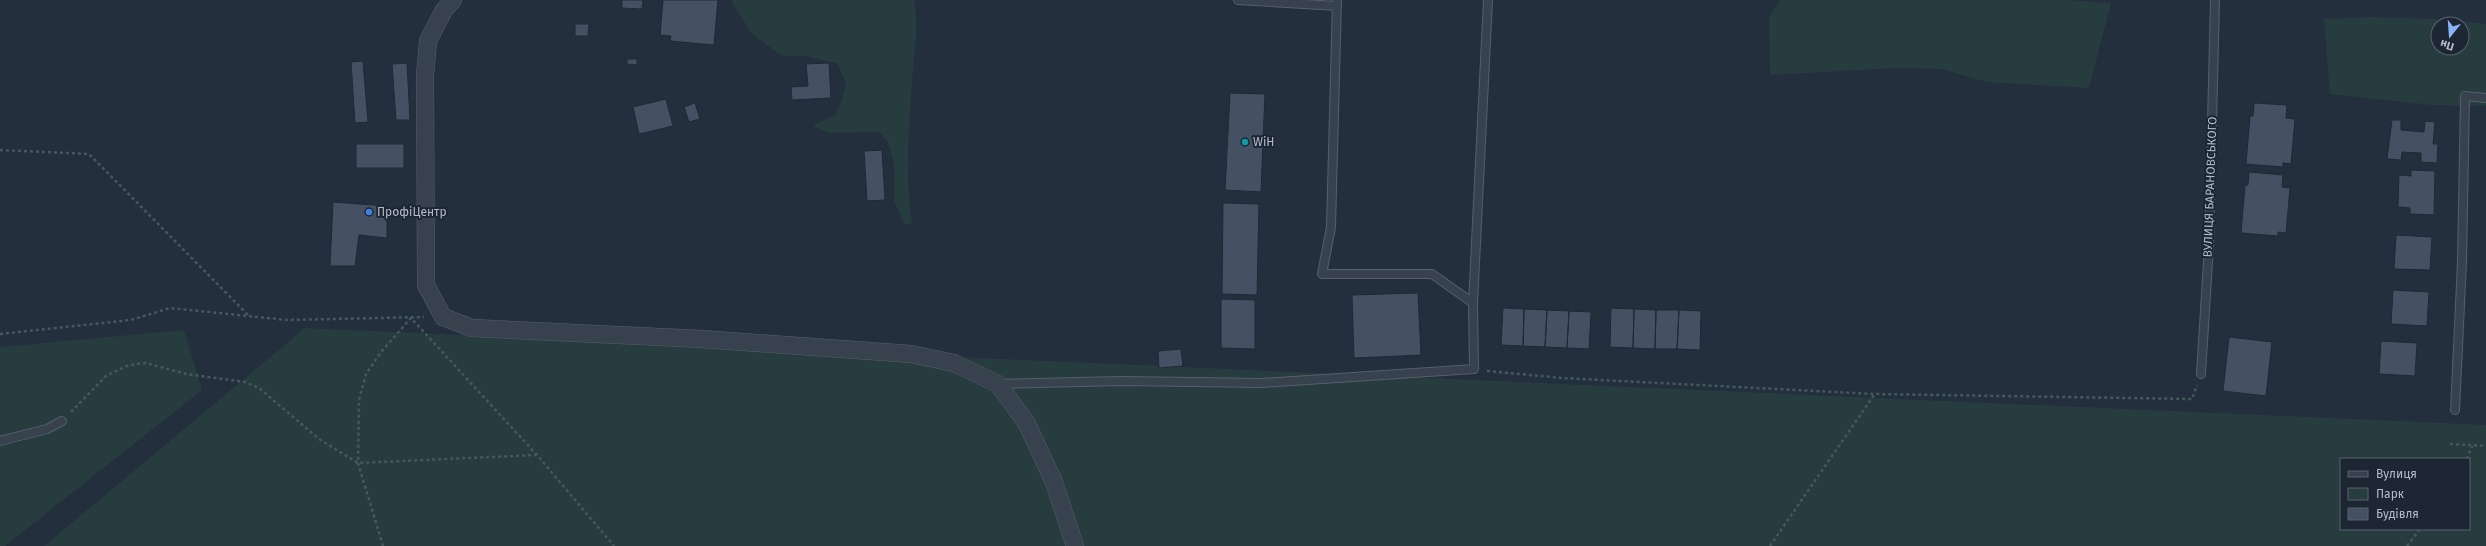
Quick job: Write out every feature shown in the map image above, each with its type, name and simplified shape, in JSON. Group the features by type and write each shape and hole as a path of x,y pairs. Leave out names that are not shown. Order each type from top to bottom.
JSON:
{"street":[{"path":"453,0 444,10 428,41 425,76 426,285 443,317 472,328 702,339 911,354 954,364 998,384 1029,429 1054,482 1075,546"}],"lane":[{"path":"1238,0 1337,3 1331,227 1322,274 1432,274 1473,303"},
{"path":"998,384 1122,381 1262,383 1474,369 1473,303 1488,0"},
{"name":"ВУЛИЦЯ БАРАНОВСЬКОГО","path":"2201,374 2209,246 2215,0"},
{"path":"2456,410 2462,262 2465,96 2486,98"},
{"path":"0,441 47,430 62,421"}],"path":[{"path":"0,150 89,154 249,316"},
{"path":"0,334 131,320 170,308 287,320 443,317"},
{"path":"411,318 537,455 614,546"},
{"path":"383,546 358,463 359,400 366,374 411,318"},
{"path":"62,421 107,375 129,365 146,363 186,374 245,382 259,388 319,439 358,463 537,455"},
{"path":"1474,369 1562,378 1874,394 2192,399 2201,374"},
{"path":"1770,546 1874,394"},
{"path":"2450,444 2486,446"},
{"path":"2467,458 2472,446"},
{"path":"2407,546 2419,530"}],"green space":[{"path":"731,0 914,0 916,41 908,152 912,223 905,225 894,201 895,170 889,144 879,132 829,133 813,126 835,115 841,102 846,84 838,64 807,56 782,56 751,33"},
{"path":"1780,0 2067,0 2111,3 2089,88 1986,82 1942,69 1896,68 1770,75 1769,17"},
{"path":"2371,17 2430,19 2430,56 2470,56 2470,22 2486,24 2486,106 2432,105 2330,94 2324,19"},
{"path":"305,328 2486,425 2486,546 44,546"},
{"path":"184,330 202,390 5,546 0,546 0,347"}],"building":[{"path":"622,0 643,0 642,9 622,8"},
{"path":"663,0 718,0 714,45 670,41 671,36 660,35"},
{"path":"575,24 589,24 588,36 575,36"},
{"path":"627,59 637,59 637,65 627,64"},
{"path":"363,61 368,122 355,123 351,62"},
{"path":"407,63 410,120 396,120 392,64"},
{"path":"829,63 831,98 792,100 791,87 808,86 806,64"},
{"name":"WiH","path":"1230,93 1265,94 1261,192 1225,190"},
{"path":"666,99 673,126 639,134 633,107"},
{"path":"695,103 700,119 689,122 684,107"},
{"path":"2254,103 2287,105 2286,118 2295,119 2291,164 2283,163 2283,167 2246,164 2250,116 2253,116"},
{"path":"2392,120 2401,120 2401,130 2424,132 2425,121 2435,122 2433,144 2438,144 2437,163 2421,162 2421,153 2402,152 2401,160 2387,159"},
{"path":"356,144 404,144 404,168 356,168"},
{"path":"882,150 885,200 867,201 864,151"},
{"path":"2411,170 2435,171 2434,215 2410,214 2410,208 2398,207 2399,175 2411,176"},
{"path":"2249,172 2283,175 2282,187 2290,188 2286,233 2278,232 2278,236 2241,233 2245,185 2248,185"},
{"path":"333,202 387,206 387,238 359,235 355,266 330,266"},
{"path":"1223,203 1259,204 1257,295 1222,294"},
{"path":"2396,235 2432,237 2430,270 2394,269"},
{"path":"2393,290 2429,292 2427,326 2391,324"},
{"path":"1418,293 1421,355 1354,358 1352,295"},
{"path":"1221,299 1255,300 1255,349 1221,348"},
{"path":"1503,308 1524,309 1523,346 1501,345"},
{"path":"1611,308 1634,309 1633,348 1610,347"},
{"path":"1524,309 1547,310 1545,347 1523,346"},
{"path":"1634,309 1656,310 1655,349 1633,348"},
{"path":"1547,310 1569,311 1567,348 1545,347"},
{"path":"1656,310 1679,310 1677,349 1655,349"},
{"path":"1679,310 1701,311 1700,350 1677,349"},
{"path":"1569,311 1591,312 1589,349 1567,348"},
{"path":"2229,337 2272,342 2266,396 2223,391"},
{"path":"2381,341 2417,343 2415,376 2379,374"},
{"path":"1181,349 1183,366 1159,368 1158,351"}],"place":[{"name":"WiH","path":"1245,142"},
{"name":"ПрофіЦентр","path":"369,212"}]}
